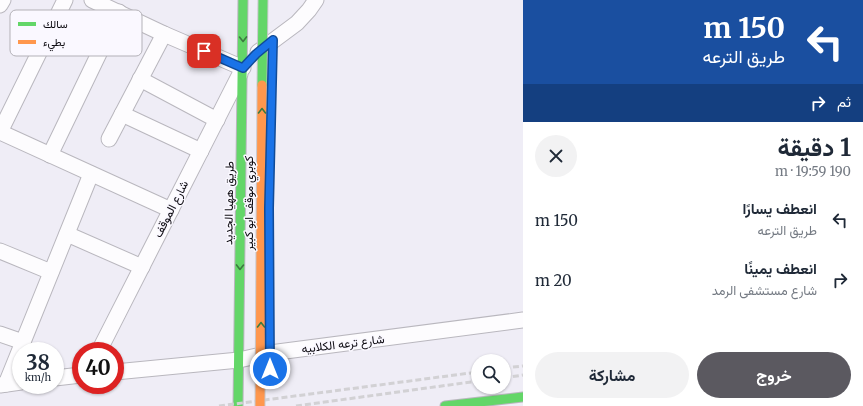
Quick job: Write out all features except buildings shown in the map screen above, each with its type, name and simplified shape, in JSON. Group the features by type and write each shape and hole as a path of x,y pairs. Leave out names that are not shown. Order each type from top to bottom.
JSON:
{"street":[{"path":"0,5 2,0"},
{"path":"59,10 64,0"},
{"path":"92,0 114,10"},
{"name":"طريق ههيا الجديد","path":"238,406 246,359 242,0"},
{"name":"كوبري موقف ابو كبير","path":"250,167 251,0"},
{"name":"كوبري موقف ابو كبير","path":"260,406 263,0"},
{"name":"شارع الموقف","path":"104,342 243,68 273,33 296,23 309,10 316,0"},
{"path":"142,23 243,68"},
{"path":"273,33 273,55"},
{"path":"108,138 164,34"},
{"path":"37,56 0,132 171,210"},
{"path":"50,155 98,56"},
{"path":"140,79 217,120"},
{"path":"122,114 201,151"},
{"path":"270,300 269,208 271,124"},
{"path":"0,334 23,342 91,174"},
{"path":"66,234 142,267"},
{"path":"0,251 51,272"},
{"name":"شارع ترعه الكلابيه","path":"124,371 246,359 270,353 523,320"},
{"path":"3,384 12,365"},
{"path":"445,406 523,397"}],"railway":[{"path":"511,367 523,366"},
{"path":"219,406 471,373"},
{"path":"511,377 523,375"},
{"path":"296,406 471,382"}],"traffic: fast":[{"path":"238,406 243,0"},
{"path":"262,85 263,0"},
{"path":"445,406 523,397"}],"traffic: slow":[{"path":"260,406 262,85"}],"route":[{"path":"204,51 243,68 264,46 273,40 269,208 270,369"}]}
